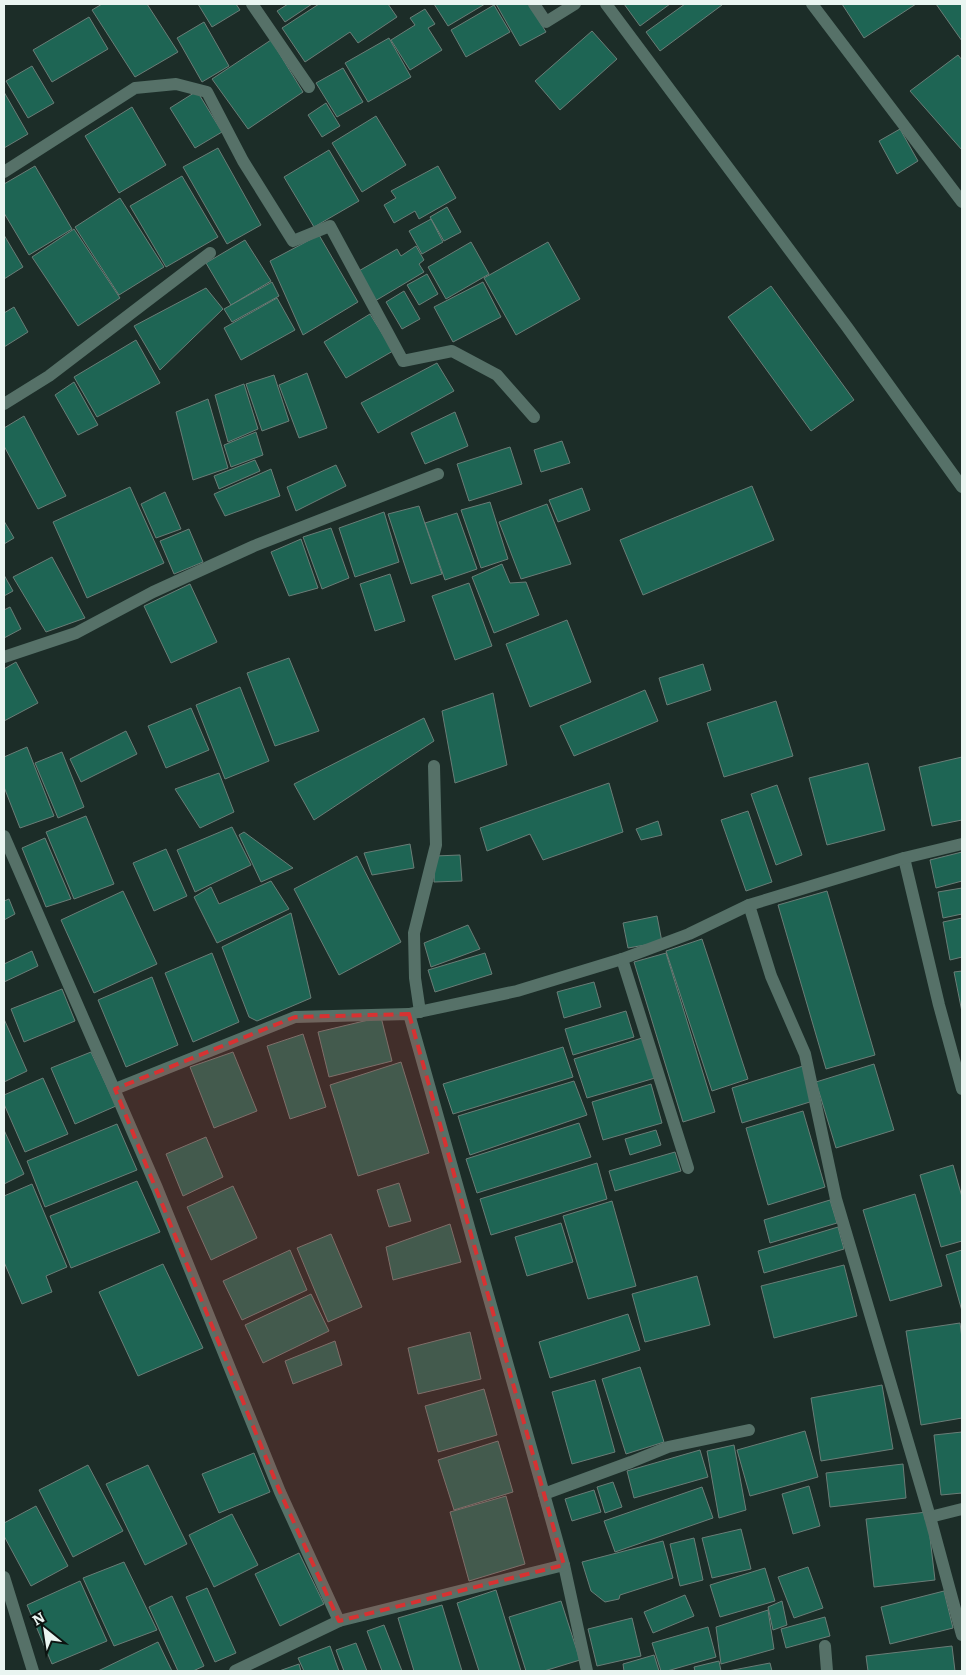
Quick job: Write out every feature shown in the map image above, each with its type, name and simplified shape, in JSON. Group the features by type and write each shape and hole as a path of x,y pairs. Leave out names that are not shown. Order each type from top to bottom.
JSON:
{"street":[{"path":"252,4 309,87"},
{"path":"534,4 546,22 575,4"},
{"path":"606,4 847,327 962,487"},
{"path":"812,4 962,202"},
{"path":"4,172 135,88 176,84 206,92 243,161 293,241 330,226 404,361 452,351 498,375 534,418"},
{"path":"4,404 49,376 210,253"},
{"path":"4,657 76,633 153,592 254,546 438,474"},
{"path":"434,766 436,845 414,933 414,1013 564,1565 587,1671"},
{"path":"4,836 157,1188 280,1492 339,1620"},
{"path":"115,1089 295,1018 414,1013 518,991 622,959 689,934 750,905 904,858 962,844"},
{"path":"904,858 939,1005 962,1089"},
{"path":"750,905 771,976 805,1054 836,1200 930,1517 962,1636"},
{"path":"622,959 688,1168"},
{"path":"544,1494 668,1447 749,1430"},
{"path":"930,1517 962,1509"},
{"path":"235,1671 339,1620 564,1565"},
{"path":"4,1577 33,1671"},
{"path":"825,1646 827,1671"}],"highlighted area":[{"path":"409,1014 564,1565 339,1621 280,1492 115,1089 295,1017"}],"building":[{"path":"102,4 147,4 178,52 135,77 92,10"},
{"path":"198,4 236,4 240,10 212,27"},
{"path":"288,4 312,4 285,22 277,11"},
{"path":"319,4 388,4 397,17 358,43 350,32 305,62 282,28"},
{"path":"434,4 485,4 448,26"},
{"path":"496,4 529,4 546,32 520,46"},
{"path":"624,4 670,4 640,26"},
{"path":"685,4 722,5 660,51 646,32"},
{"path":"842,4 916,4 864,38"},
{"path":"936,4 962,4 962,41"},
{"path":"494,5 510,32 466,57 451,30"},
{"path":"425,9 435,24 428,28 442,50 410,70 391,40 415,25 410,18"},
{"path":"89,17 108,49 52,82 33,50"},
{"path":"204,22 229,66 202,82 177,38"},
{"path":"592,31 617,59 560,110 535,81"},
{"path":"389,38 411,77 368,102 345,63"},
{"path":"271,40 303,92 248,129 212,79"},
{"path":"958,55 962,60 962,150 910,91"},
{"path":"32,66 54,103 28,118 6,81"},
{"path":"343,68 363,102 337,117 316,83"},
{"path":"197,91 222,132 195,148 170,108"},
{"path":"4,92 28,134 4,148"},
{"path":"326,103 340,126 322,137 308,115"},
{"path":"132,107 166,165 119,193 85,136"},
{"path":"376,116 406,165 362,192 332,143"},
{"path":"900,129 918,161 897,174 879,141"},
{"path":"218,148 261,225 227,244 183,167"},
{"path":"329,150 359,201 314,227 284,177"},
{"path":"35,166 72,229 29,255 4,213 4,184"},
{"path":"438,166 456,198 419,219 415,211 394,223 384,205 396,198 391,191"},
{"path":"182,176 218,237 166,267 130,206"},
{"path":"120,198 164,267 119,295 75,227"},
{"path":"447,207 461,232 444,241 430,217"},
{"path":"431,219 443,242 422,254 409,231"},
{"path":"74,229 120,298 78,326 32,257"},
{"path":"4,235 23,267 4,279"},
{"path":"319,235 358,302 303,335 270,261"},
{"path":"245,240 271,281 231,305 206,263"},
{"path":"471,242 489,274 446,299 428,267"},
{"path":"548,242 580,299 516,335 484,278"},
{"path":"416,246 424,260 419,264 424,272 375,301 357,272 397,249 401,256"},
{"path":"427,274 438,294 419,305 407,285"},
{"path":"272,282 279,296 232,322 224,309"},
{"path":"483,282 501,317 453,342 434,307"},
{"path":"771,286 854,400 811,431 728,317"},
{"path":"206,288 223,309 160,370 134,326"},
{"path":"404,291 420,319 402,329 386,302"},
{"path":"277,298 295,330 241,360 224,328"},
{"path":"14,307 28,332 4,347 4,313"},
{"path":"370,314 393,351 346,378 324,342"},
{"path":"136,340 160,383 97,417 74,377"},
{"path":"437,363 454,391 378,433 361,403"},
{"path":"307,373 327,428 299,438 279,385"},
{"path":"274,375 289,421 262,431 246,384"},
{"path":"74,382 98,425 78,435 55,395"},
{"path":"244,384 258,429 228,442 215,395"},
{"path":"208,399 228,468 193,480 176,412"},
{"path":"455,412 468,446 425,464 411,433"},
{"path":"24,416 66,496 38,509 4,446 4,428"},
{"path":"256,432 263,455 231,467 224,445"},
{"path":"562,441 570,463 541,472 534,450"},
{"path":"510,447 522,484 469,501 457,464"},
{"path":"255,460 260,471 219,489 214,476"},
{"path":"336,465 346,486 296,511 287,487"},
{"path":"271,469 280,496 225,516 214,494"},
{"path":"752,486 774,540 643,595 620,540"},
{"path":"130,487 164,563 87,598 53,522"},
{"path":"582,488 590,510 558,522 549,500"},
{"path":"165,492 181,529 156,538 141,504"},
{"path":"490,502 508,559 481,568 461,510"},
{"path":"547,504 571,564 521,579 499,522"},
{"path":"419,506 442,574 411,584 388,514"},
{"path":"384,512 399,562 355,577 339,528"},
{"path":"457,513 477,569 445,580 425,523"},
{"path":"4,521 14,538 4,544"},
{"path":"331,528 349,578 322,589 303,537"},
{"path":"189,529 203,562 174,574 160,541"},
{"path":"301,539 318,588 289,596 271,552"},
{"path":"52,557 85,618 46,632 13,577"},
{"path":"502,564 510,583 526,582 539,615 494,633 472,577"},
{"path":"390,574 405,621 375,631 360,584"},
{"path":"4,575 13,591 4,596"},
{"path":"469,583 492,646 455,660 432,596"},
{"path":"190,584 217,642 171,663 144,606"},
{"path":"10,607 21,629 4,638 4,610"},
{"path":"567,620 591,682 530,707 506,644"},
{"path":"289,658 319,731 275,746 247,673"},
{"path":"16,662 38,703 4,721 4,669"},
{"path":"703,664 711,690 667,705 659,678"},
{"path":"240,687 269,761 225,779 196,705"},
{"path":"645,690 658,721 574,756 560,726"},
{"path":"493,693 507,765 455,783 442,711"},
{"path":"776,701 793,756 724,777 707,723"},
{"path":"191,708 209,750 166,768 148,726"},
{"path":"424,718 434,741 314,820 294,784"},
{"path":"126,731 137,754 81,782 70,759"},
{"path":"27,747 54,816 20,828 4,787 4,757"},
{"path":"62,752 84,807 58,818 35,763"},
{"path":"962,757 962,820 932,826 919,767"},
{"path":"868,763 885,830 827,845 809,778"},
{"path":"219,773 234,812 200,828 175,789"},
{"path":"609,783 623,832 543,860 530,834 487,851 480,828"},
{"path":"777,785 802,855 776,865 751,794"},
{"path":"748,811 772,882 746,891 721,820"},
{"path":"86,816 114,884 74,899 46,832"},
{"path":"658,821 662,835 641,840 636,829"},
{"path":"232,827 251,865 195,892 177,850"},
{"path":"244,832 293,868 261,882 239,835"},
{"path":"45,838 71,899 46,907 22,848"},
{"path":"410,844 414,868 372,875 364,853"},
{"path":"166,849 187,896 154,911 133,863"},
{"path":"962,852 962,881 936,888 930,860"},
{"path":"460,855 462,881 434,882 435,856"},
{"path":"357,856 401,942 339,975 294,889"},
{"path":"271,881 289,909 217,943 194,897 211,887 219,904"},
{"path":"962,888 962,914 943,918 938,892"},
{"path":"123,891 157,964 94,993 61,920"},
{"path":"827,891 875,1055 826,1069 778,905"},
{"path":"9,899 15,914 4,920 4,901"},
{"path":"291,913 311,998 257,1021 249,1017 222,947"},
{"path":"657,916 662,942 628,948 623,923"},
{"path":"962,918 962,957 950,960 943,922"},
{"path":"468,925 480,949 431,967 424,943"},
{"path":"702,939 748,1079 712,1091 666,951"},
{"path":"32,951 38,966 4,982 4,964"},
{"path":"212,953 239,1022 193,1042 165,973"},
{"path":"485,953 492,974 435,992 428,970"},
{"path":"666,953 715,1112 683,1122 634,962"},
{"path":"962,971 962,1012 954,972"},
{"path":"152,977 178,1045 126,1067 98,1000"},
{"path":"594,982 601,1007 564,1018 557,992"},
{"path":"62,989 75,1021 24,1042 11,1009"},
{"path":"626,1011 634,1037 573,1055 565,1029"},
{"path":"381,1017 392,1061 329,1077 318,1032"},
{"path":"4,1019 27,1071 4,1082"},
{"path":"303,1034 326,1107 290,1119 267,1046"},
{"path":"642,1038 655,1078 587,1098 574,1059"},
{"path":"563,1047 573,1077 453,1114 443,1084"},
{"path":"91,1052 116,1106 75,1124 51,1068"},
{"path":"233,1052 257,1111 214,1128 190,1067"},
{"path":"401,1062 429,1153 358,1176 330,1085"},
{"path":"874,1064 894,1130 836,1148 816,1082"},
{"path":"803,1066 813,1101 742,1123 732,1088"},
{"path":"43,1078 68,1134 25,1152 4,1104 4,1095"},
{"path":"574,1081 587,1115 470,1155 458,1116"},
{"path":"651,1084 662,1123 603,1140 592,1102"},
{"path":"803,1111 825,1187 768,1205 746,1128"},
{"path":"579,1123 591,1157 477,1193 466,1159"},
{"path":"117,1124 137,1170 45,1207 27,1161"},
{"path":"4,1130 24,1174 4,1184"},
{"path":"656,1130 661,1145 630,1155 625,1139"},
{"path":"206,1137 223,1177 183,1196 166,1154"},
{"path":"675,1152 681,1171 615,1191 609,1171"},
{"path":"597,1163 607,1199 491,1235 480,1199"},
{"path":"953,1165 962,1197 962,1241 941,1247 920,1175"},
{"path":"137,1181 160,1232 71,1268 50,1216"},
{"path":"399,1183 411,1221 389,1227 377,1190"},
{"path":"32,1184 67,1267 46,1276 52,1292 22,1304 4,1262 4,1196"},
{"path":"233,1186 257,1238 211,1260 187,1207"},
{"path":"915,1194 942,1286 890,1301 863,1210"},
{"path":"830,1200 837,1223 770,1243 764,1220"},
{"path":"612,1201 636,1286 588,1299 563,1216"},
{"path":"561,1223 573,1262 527,1276 515,1237"},
{"path":"450,1224 461,1262 393,1280 386,1247"},
{"path":"838,1227 844,1249 764,1273 758,1251"},
{"path":"331,1234 362,1307 328,1322 297,1248"},
{"path":"290,1250 307,1290 242,1320 223,1281"},
{"path":"962,1250 962,1311 946,1255"},
{"path":"163,1264 203,1348 138,1376 99,1292"},
{"path":"844,1265 857,1316 774,1338 761,1286"},
{"path":"697,1276 710,1325 645,1342 632,1294"},
{"path":"311,1294 329,1331 263,1363 245,1325"},
{"path":"628,1314 640,1350 550,1378 539,1342"},
{"path":"960,1323 962,1338 962,1418 921,1425 906,1331"},
{"path":"470,1332 481,1379 418,1394 408,1348"},
{"path":"335,1341 342,1365 293,1384 285,1361"},
{"path":"640,1367 664,1442 626,1454 602,1379"},
{"path":"595,1380 615,1452 572,1464 552,1392"},
{"path":"882,1385 893,1449 821,1461 811,1398"},
{"path":"484,1389 497,1435 438,1452 425,1406"},
{"path":"805,1431 818,1477 750,1496 737,1450"},
{"path":"962,1432 962,1493 941,1495 934,1435"},
{"path":"498,1441 513,1492 454,1510 438,1460"},
{"path":"734,1445 746,1510 719,1518 707,1451"},
{"path":"700,1450 708,1477 634,1498 627,1471"},
{"path":"254,1453 270,1492 219,1513 202,1474"},
{"path":"903,1464 906,1498 830,1507 826,1473"},
{"path":"88,1465 123,1531 73,1557 39,1490"},
{"path":"148,1465 187,1544 145,1565 106,1484"},
{"path":"613,1482 622,1507 605,1513 597,1487"},
{"path":"809,1486 820,1526 793,1534 782,1494"},
{"path":"702,1487 713,1518 615,1552 604,1521"},
{"path":"594,1490 601,1512 572,1521 565,1499"},
{"path":"506,1496 525,1564 469,1581 450,1512"},
{"path":"36,1506 68,1566 31,1586 4,1536 4,1523"},
{"path":"927,1512 935,1580 874,1587 866,1519"},
{"path":"232,1514 258,1565 214,1587 189,1535"},
{"path":"741,1529 751,1569 712,1578 702,1538"},
{"path":"694,1538 703,1580 680,1586 670,1544"},
{"path":"663,1541 673,1578 620,1595 619,1599 605,1602 591,1591 582,1562"},
{"path":"299,1553 324,1604 280,1626 255,1574"},
{"path":"124,1562 157,1630 114,1646 83,1578"},
{"path":"808,1567 823,1608 794,1618 778,1577"},
{"path":"765,1568 775,1601 720,1617 710,1585"},
{"path":"80,1581 107,1641 52,1664 27,1605"},
{"path":"207,1588 236,1653 215,1662 186,1597"},
{"path":"496,1590 521,1671 479,1671 457,1603"},
{"path":"944,1591 953,1628 890,1644 881,1607"},
{"path":"685,1595 694,1616 653,1633 644,1612"},
{"path":"172,1596 204,1666 193,1671 178,1671 149,1607"},
{"path":"561,1601 580,1660 544,1671 526,1671 509,1617"},
{"path":"782,1601 787,1625 773,1630 768,1607"},
{"path":"442,1605 462,1671 414,1671 398,1618"},
{"path":"768,1610 774,1649 721,1664 716,1627"},
{"path":"825,1617 830,1636 786,1648 781,1629"},
{"path":"632,1618 641,1656 597,1666 588,1629"},
{"path":"384,1625 402,1671 382,1671 367,1631"},
{"path":"708,1627 716,1657 661,1671 652,1643"},
{"path":"158,1642 172,1671 98,1671"},
{"path":"356,1643 367,1671 344,1671 336,1650"},
{"path":"330,1646 339,1671 304,1671 298,1658"},
{"path":"952,1646 955,1671 868,1671 866,1656"},
{"path":"654,1655 659,1671 624,1671 623,1664"},
{"path":"719,1661 721,1671 695,1671 694,1667"},
{"path":"770,1663 772,1671 728,1671"},
{"path":"299,1664 301,1671 279,1671"}]}
